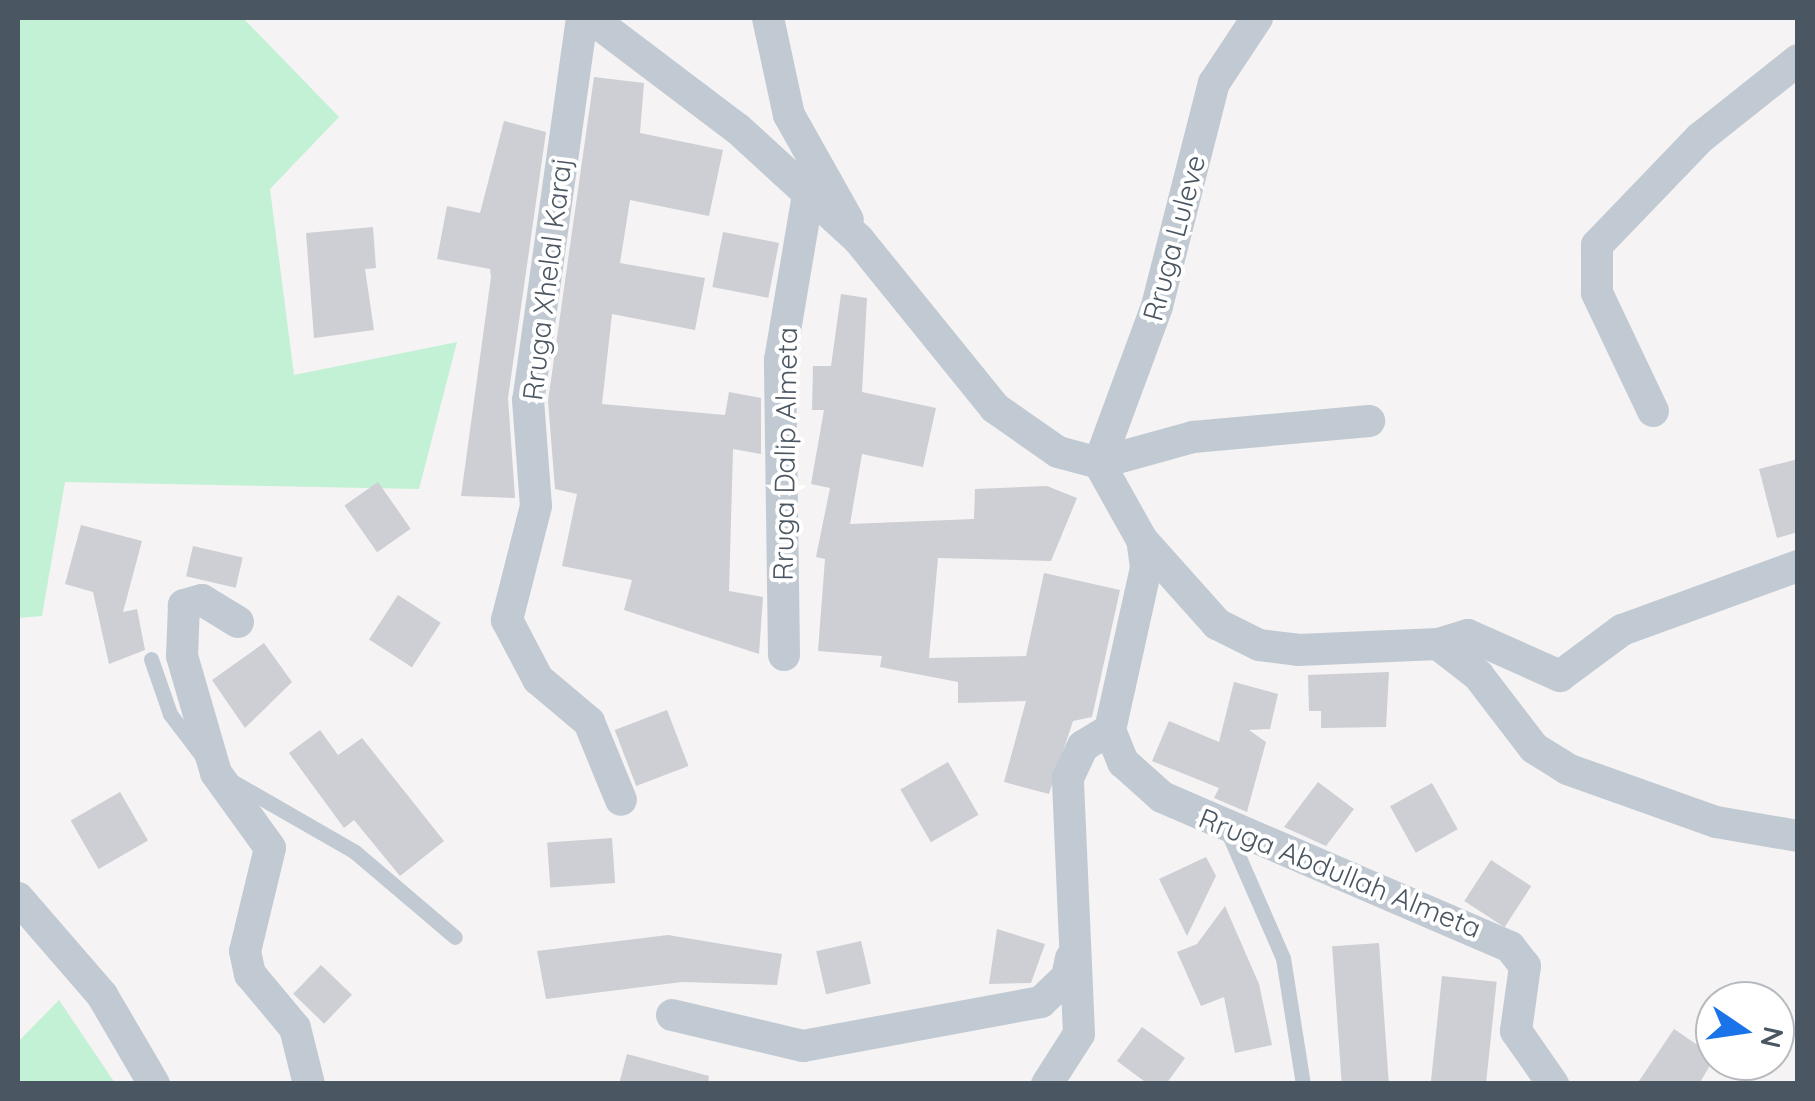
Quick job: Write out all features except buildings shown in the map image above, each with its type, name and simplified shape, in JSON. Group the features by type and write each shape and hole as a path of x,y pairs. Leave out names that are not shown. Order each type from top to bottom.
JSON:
{"street":[{"name":"Rruga Xhelal Karaj","path":"582,18 528,400 536,506 507,620 538,679 589,722 621,800"},
{"path":"591,18 808,194 858,240"},
{"path":"768,18 789,115 858,240 974,390 1058,452 1100,463 1193,438 1369,421"},
{"name":"Rruga Luleve","path":"1100,463 1157,306 1214,83 1257,18"},
{"path":"1653,411 1597,292 1597,246 1676,160 1798,60"},
{"name":"Rruga Dalip Almeta","path":"784,655 780,360 808,194"},
{"path":"1100,463 1142,540 1185,596 1259,645 1438,644 1468,635 1560,676 1622,630 1798,566"},
{"path":"1047,1084 1080,1034 1072,954 1068,778 1083,746 1110,730 1146,567 1142,540"},
{"path":"238,622 202,600 184,605 178,622 216,772 270,848 245,951 250,974 295,1028 309,1084"},
{"path":"1438,644 1478,674 1534,748 1567,769 1716,822 1798,836"},
{"name":"Rruga Abdullah Almeta","path":"1110,730 1136,778 1227,830 1510,947 1525,966 1516,1031 1554,1084"},
{"path":"18,898 102,994 154,1084"},
{"path":"672,1015 804,1046 1041,1002 1067,977 1072,954"}],"lane":[{"path":"151,659 170,714 216,772 355,852 455,937"},
{"path":"1227,830 1283,958 1303,1084"}],"green space":[{"path":"18,18 243,18 339,117 270,189 294,375 457,342 419,489 65,482 42,616 18,618"},
{"path":"59,1000 115,1083 18,1083 18,1042"}]}
